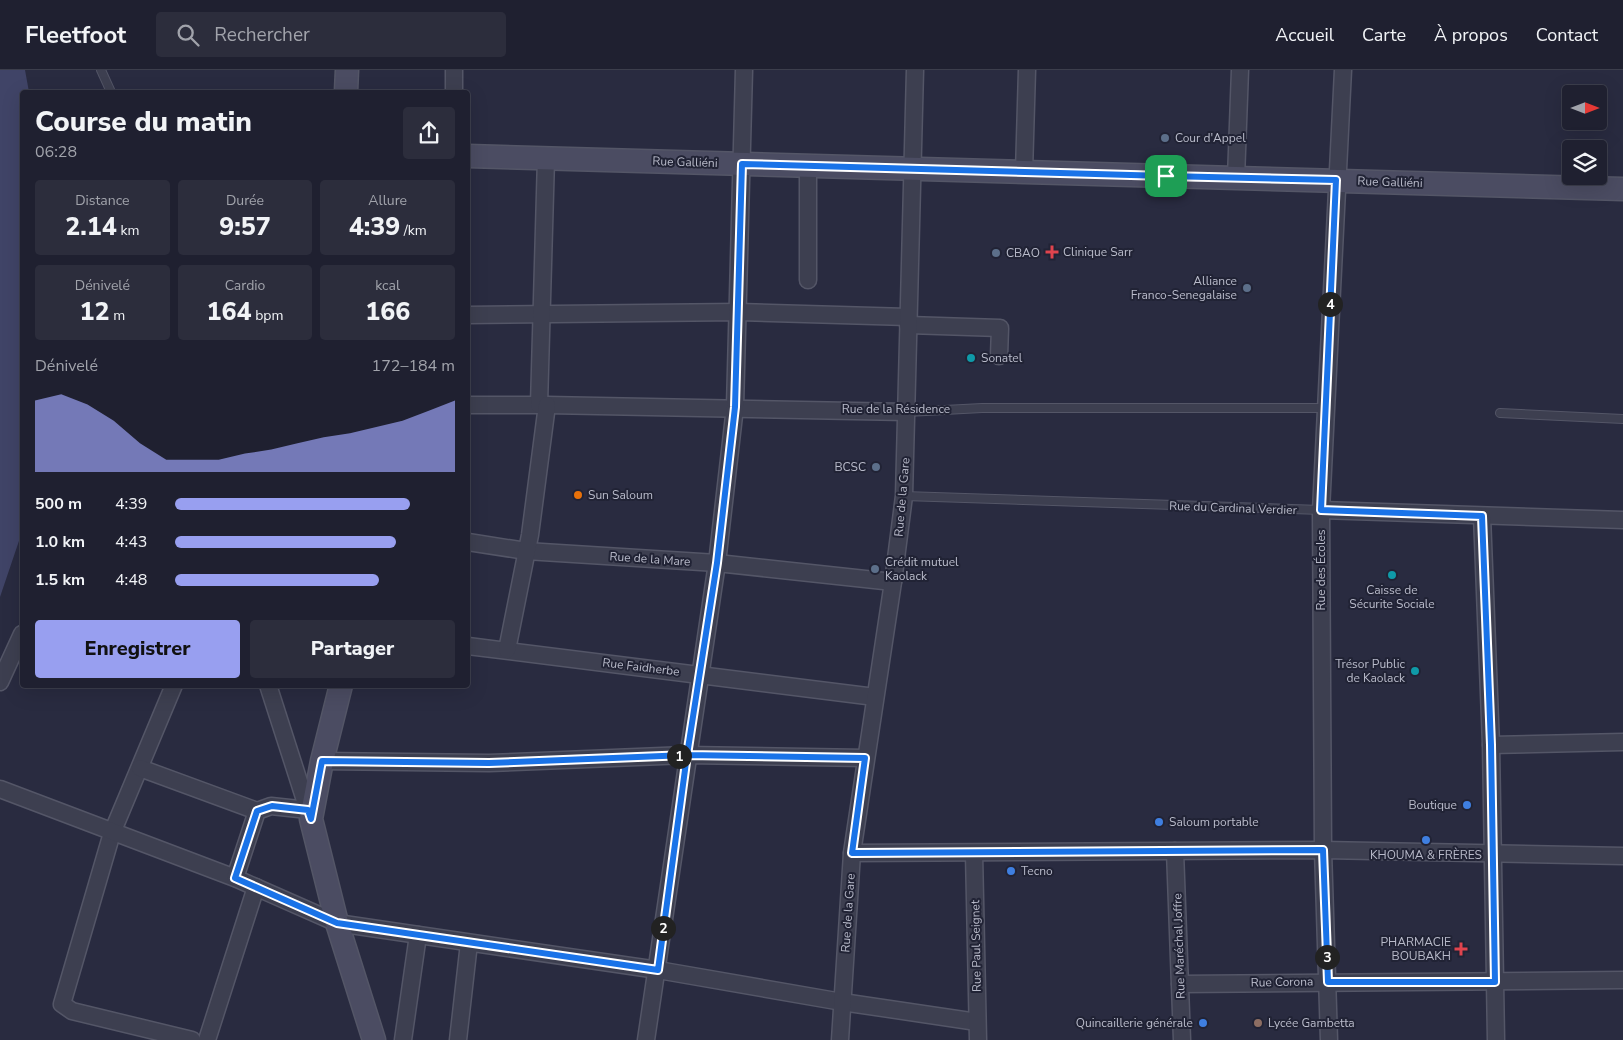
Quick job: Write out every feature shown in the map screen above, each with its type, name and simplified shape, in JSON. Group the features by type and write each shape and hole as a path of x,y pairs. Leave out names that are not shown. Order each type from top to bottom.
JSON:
{"street":[{"path":"346,90 347,70"},
{"path":"454,70 454,90"},
{"path":"646,1040 658,970 687,755 717,563 735,407 744,70"},
{"name":"Rue de la Gare","path":"840,1040 852,853 874,697 893,582 904,496 915,70"},
{"path":"1024,172 1027,70"},
{"path":"1236,178 1240,70"},
{"name":"Rue des Écoles","path":"1330,1040 1323,850 1321,510 1343,70"},
{"name":"Rue Galliéni","path":"470,156 1623,189"},
{"path":"508,650 530,535 543,405 546,158"},
{"path":"808,166 808,280"},
{"path":"470,315 543,316 739,312 1000,328 999,356"},
{"name":"Rue de la Résidence","path":"470,405 735,407 907,412"},
{"name":"Rue du Cardinal Verdier","path":"1321,510 1623,520"},
{"path":"1482,516 1494,853 1496,1040"},
{"name":"Rue de la Mare","path":"470,542 526,551 717,563 893,582"},
{"path":"0,682 20,638"},
{"name":"Rue Faidherbe","path":"470,646 874,697"},
{"path":"173,688 112,833 62,1002 64,1006 93,1016 192,1040"},
{"path":"269,688 309,815 337,923 374,1040"},
{"path":"309,815 340,688"},
{"path":"1491,745 1623,742"},
{"path":"322,761 489,763 687,755 865,758"},
{"path":"140,768 257,811 272,806 309,815"},
{"path":"0,789 235,878 337,923 658,970 842,1002 977,1022"},
{"path":"235,878 257,811"},
{"path":"852,853 1323,850 1623,856"},
{"name":"Rue Maréchal Joffre","path":"1175,851 1182,1040"},
{"name":"Rue Paul Seignet","path":"974,853 978,1040"},
{"path":"207,1040 256,888"},
{"path":"403,1040 418,935"},
{"path":"458,1040 469,943"},
{"name":"Rue Corona","path":"1180,984 1623,980"}],"lane":[{"path":"101,70 110,90"},
{"name":"Rue de la Résidence","path":"907,412 992,408 1325,408"},
{"path":"1500,413 1623,419"},
{"name":"Rue du Cardinal Verdier","path":"904,496 1321,510"}],"water":[{"path":"0,70 25,70 29,90 20,90 20,538 0,597"}],"place":[{"name":"Cour d'Appel","path":"1165,138"},
{"name":"Clinique Sarr","path":"1052,252"},
{"name":"CBAO","path":"996,253"},
{"name":"Alliance Franco-Senegalaise","path":"1247,288"},
{"name":"Sonatel","path":"971,358"},
{"name":"BCSC","path":"876,467"},
{"name":"Sun Saloum","path":"578,495"},
{"name":"Crédit mutuel Kaolack","path":"875,569"},
{"name":"Caisse de Sécurite Sociale","path":"1392,575"},
{"name":"Trésor Public de Kaolack","path":"1415,671"},
{"name":"Boutique","path":"1467,805"},
{"name":"Saloum portable","path":"1159,822"},
{"name":"KHOUMA & FRÈRES","path":"1426,840"},
{"name":"Tecno","path":"1011,871"},
{"name":"PHARMACIE BOUBAKH","path":"1461,949"},
{"name":"Quincaillerie générale","path":"1203,1023"},
{"name":"Lycée Gambetta","path":"1258,1023"}],"route":[{"path":"1166,176 742,164 735,407 717,563 687,755 489,763 322,761 311,819 308,810 272,806 257,811 235,878 337,923 658,970 687,755 865,758 852,853 1323,850 1328,982 1495,982 1491,745 1482,516 1321,510 1336,180 1166,176"}]}
